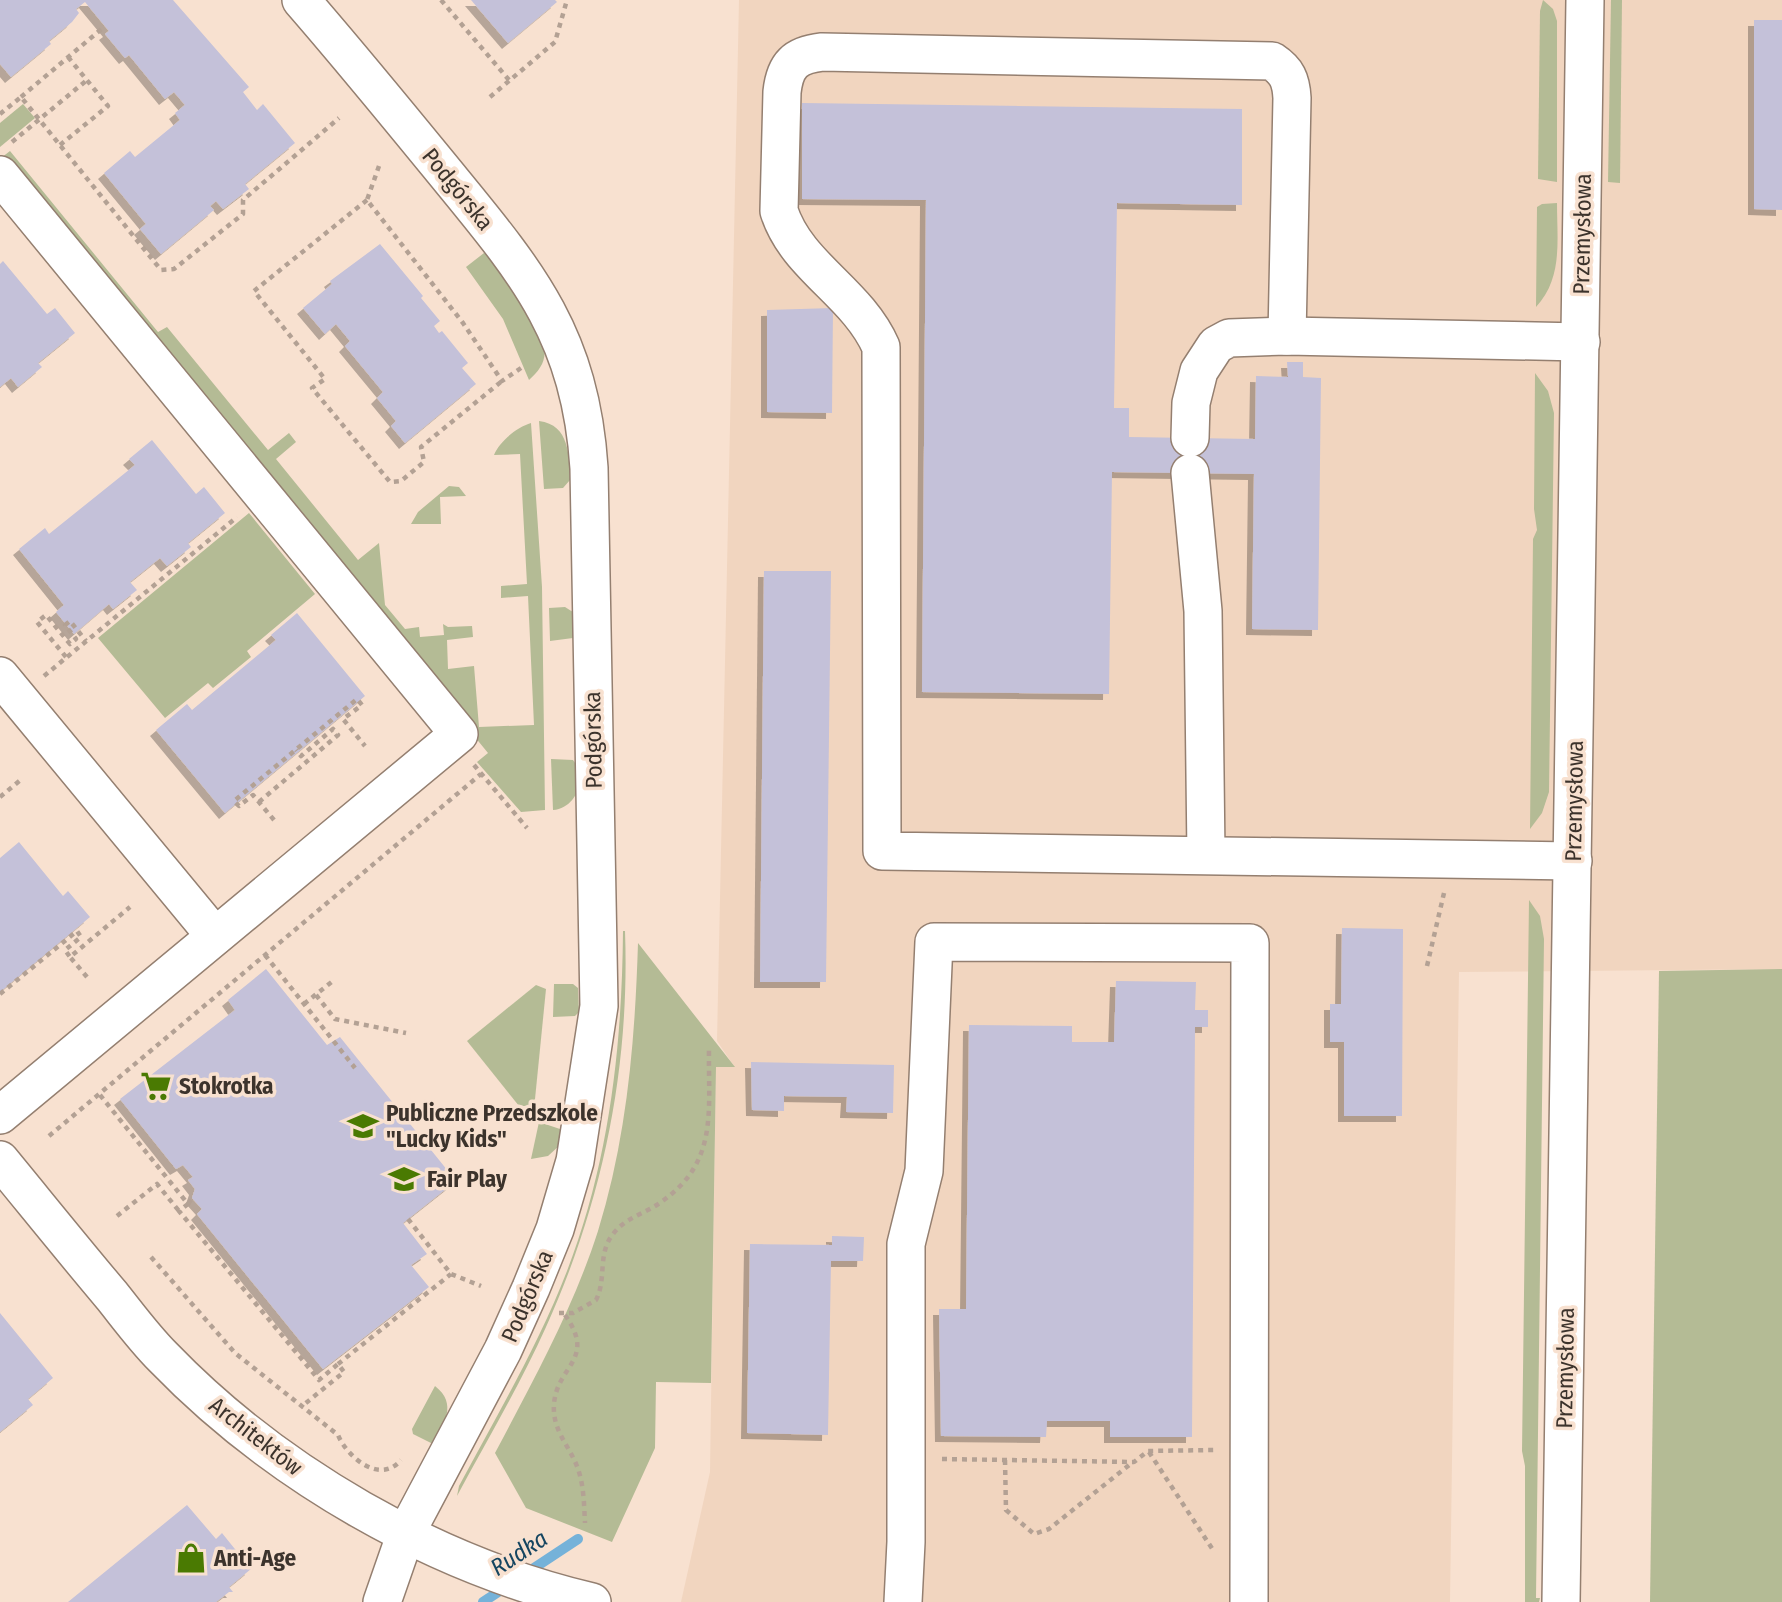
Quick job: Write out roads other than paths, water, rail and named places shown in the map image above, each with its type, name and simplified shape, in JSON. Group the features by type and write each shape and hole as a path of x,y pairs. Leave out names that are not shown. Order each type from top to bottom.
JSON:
{"street":[{"name":"Podgórska","path":"301,0 490,228 538,291 562,340 579,390 587,443 599,1006 575,1161 555,1229 503,1350 405,1534 382,1602"},
{"name":"Przemysłowa","path":"1561,1602 1585,0"},
{"path":"1287,336 1292,98 1291,83 1285,70 1272,61 821,52 805,54 792,62 783,75 779,211 784,228 796,245 859,309 872,326 881,347 882,851 1573,861"},
{"path":"0,1115 459,734 5,159"},
{"path":"1206,855 1203,611 1190,456 1195,386 1206,357 1216,345 1229,338 1244,336 1581,342"},
{"path":"0,676 215,936"},
{"path":"904,1602 906,1244 924,1171 934,942 1250,943 1249,1598"},
{"name":"Architektów","path":"0,1160 162,1357 234,1420 302,1472 353,1506 405,1534 537,1593 592,1602"}],"waterway":[{"name":"Rudka","path":"525,1574 578,1539"},
{"name":"Rudka","path":"483,1602 509,1585"}],"place":[{"name":"Stokrotka","path":"156,1086"},
{"name":"Publiczne Przedszkole \"Lucky Kids\"","path":"363,1126"},
{"name":"Fair Play","path":"404,1179"},
{"name":"Anti-Age","path":"191,1558"}]}
